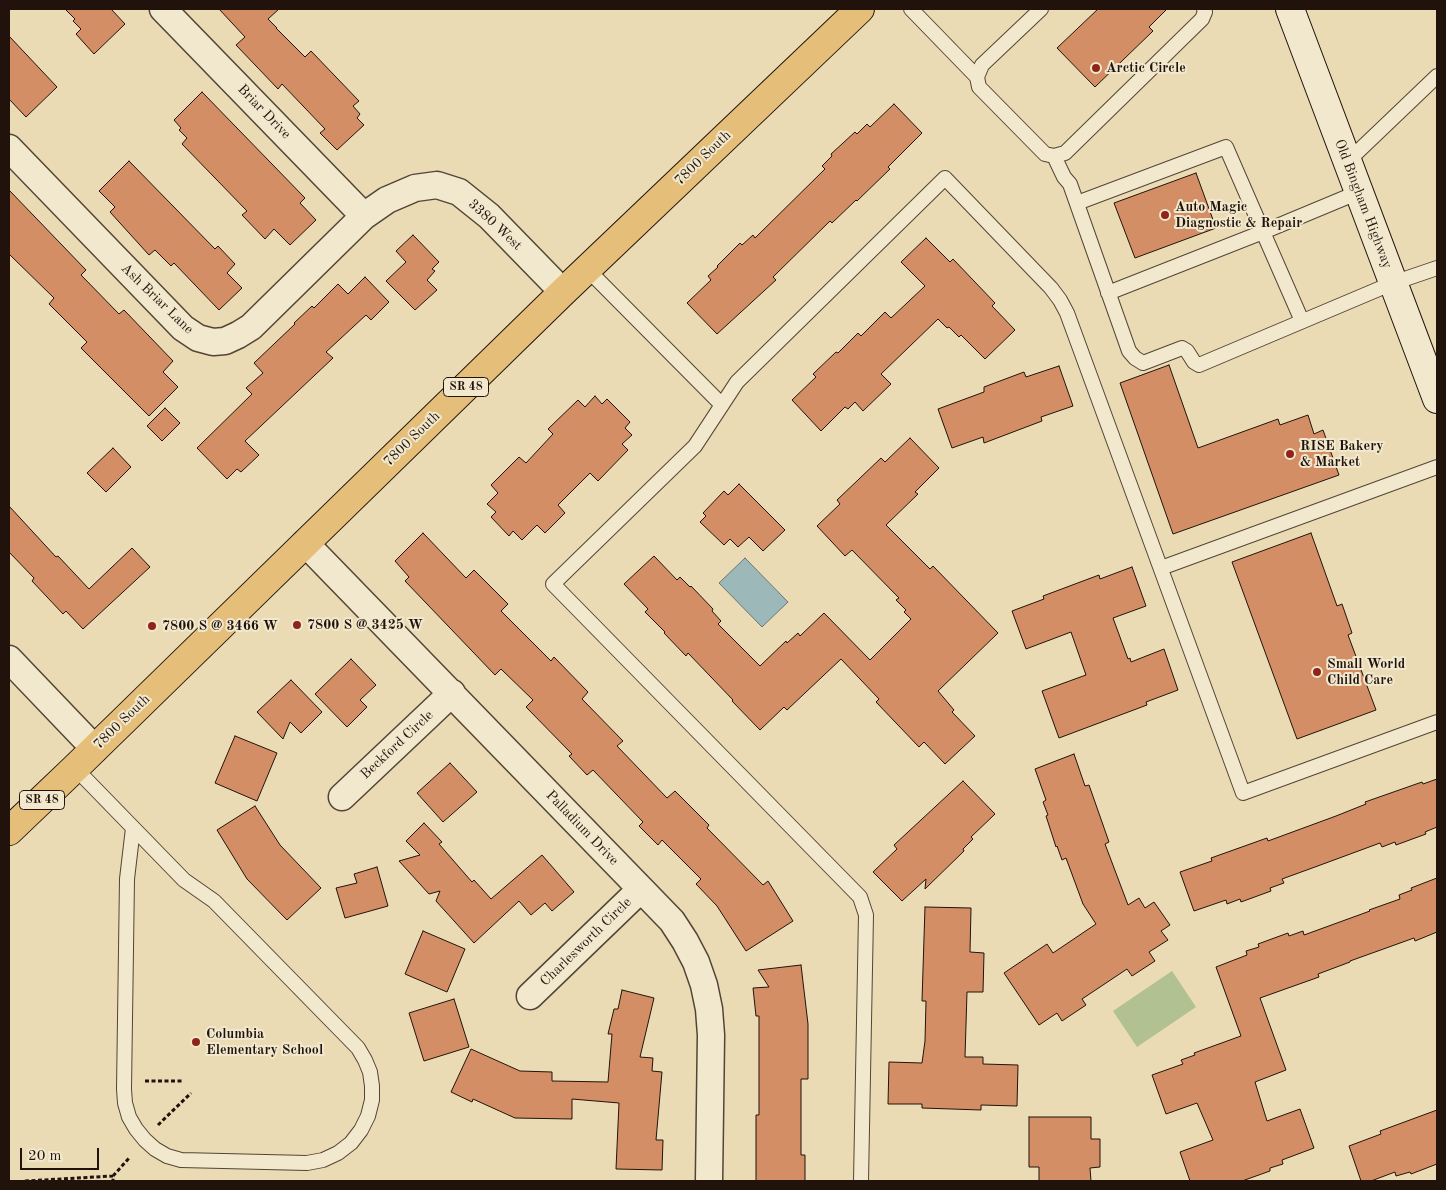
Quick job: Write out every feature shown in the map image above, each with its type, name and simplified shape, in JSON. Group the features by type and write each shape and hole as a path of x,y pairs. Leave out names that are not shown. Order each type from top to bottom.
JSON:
{"main road":[{"name":"7800 South","path":"9,831 586,269 860,9"}],"street":[{"name":"Briar Drive","path":"163,9 364,216"},
{"name":"Old Bingham Highway","path":"1290,9 1437,399"},
{"name":"Ash Briar Lane","path":"9,148 183,328 198,338 213,342 225,341 251,327 364,216 387,200 415,188"},
{"name":"3380 West","path":"415,188 437,185 458,192 489,216 563,292"},
{"name":"Palladium Drive","path":"305,543 642,889 672,921 685,941 696,962 704,985 709,1009 711,1035 709,1181"},
{"path":"9,659 94,749"},
{"name":"Beckford Circle","path":"342,797 452,694"},
{"name":"Charlesworth Circle","path":"530,996 642,889"}],"lane":[{"path":"912,9 977,78 979,86 1045,154 1054,156 1065,153 1202,19 1205,12 1204,9"},
{"path":"977,78 982,65 1041,9"},
{"path":"1348,162 1437,76"},
{"path":"1077,203 1226,147 1302,321"},
{"path":"1054,156 1064,177 1070,184 1129,351 1143,363 1182,348 1187,351 1194,362 1200,365 1393,283 1437,268"},
{"path":"861,1181 866,915 860,897 553,584 696,446 737,382 945,178 1051,288 1060,300 1073,328 1243,793 1437,722"},
{"path":"1108,293 1359,192"},
{"path":"586,269 722,404"},
{"path":"1161,568 1437,467"},
{"path":"75,768 184,880 214,901 358,1048 370,1072 372,1100 368,1116 361,1130 351,1143 338,1153 323,1160 307,1163 181,1160 155,1149 136,1129 129,1117 124,1089 127,879 133,828"}],"path":[{"path":"144,1081 183,1081"},
{"path":"157,1126 191,1093"},
{"path":"113,1181 113,1176 130,1157"},
{"path":"25,1181 113,1176"}],"green space":[{"path":"1172,971 1196,1007 1137,1047 1113,1011"}],"water":[{"path":"745,558 788,602 762,627 719,583"}],"building":[{"path":"65,9 111,9 125,24 94,54 76,34 81,29 73,21 75,19"},
{"path":"219,9 279,9 268,19 305,57 311,51 359,101 353,106 360,114 357,118 364,125 337,150 320,133 325,129 282,84 278,89 236,45 245,37"},
{"name":"Arctic Circle","path":"1098,9 1167,9 1149,27 1153,31 1095,87 1057,48"},
{"path":"9,36 57,87 26,117 9,99"},
{"path":"202,92 305,198 300,203 316,220 290,245 274,229 265,239 242,215 247,211 182,144 187,138 179,130 181,128 174,120"},
{"path":"894,104 922,133 888,167 890,169 832,223 830,221 773,277 776,280 717,334 687,303 711,280 708,276 740,243 742,245 753,235 755,238 825,169 822,166 832,156 831,154 855,132 857,134 867,124 870,127"},
{"path":"129,161 215,249 218,246 235,264 227,273 242,288 219,310 174,263 171,266 155,250 149,255 110,212 115,207 99,191"},
{"name":"Auto Magic Diagnostic & Repair","path":"1196,173 1216,228 1135,258 1114,203"},
{"path":"9,190 86,270 81,275 119,314 124,310 173,361 163,372 178,387 149,416 81,348 87,342 49,304 54,298 9,254"},
{"path":"413,235 439,262 432,269 435,271 427,280 437,290 415,310 386,281 406,262 396,251"},
{"path":"926,238 950,262 953,259 995,303 992,306 1015,330 985,359 961,335 959,337 938,319 881,374 891,384 863,411 855,402 848,409 845,407 821,431 792,400 816,377 813,374 858,333 861,336 885,312 891,318 925,286 901,262"},
{"path":"365,277 389,302 371,320 366,315 326,352 333,358 245,441 259,455 241,472 237,469 227,479 197,448 252,394 246,388 263,373 254,363 312,306 314,308 338,284 348,294"},
{"path":"1169,365 1198,448 1278,419 1280,425 1308,415 1314,434 1323,430 1339,475 1173,534 1120,383"},
{"path":"1059,366 1073,406 1041,417 1042,421 984,443 983,437 952,448 938,409 984,392 984,387 1024,372 1026,377"},
{"path":"595,396 602,404 607,399 630,422 625,428 632,435 622,444 628,450 598,481 590,473 558,505 565,513 545,533 537,525 522,540 513,531 509,536 491,517 496,512 487,504 498,493 491,485 519,457 526,463 553,434 548,429 578,400 585,407"},
{"path":"165,408 180,423 162,441 147,426"},
{"path":"910,438 939,468 915,492 918,494 886,525 930,569 933,566 998,633 938,691 954,710 952,712 975,736 945,764 924,742 919,747 876,702 879,699 841,659 787,710 784,707 760,730 688,653 686,656 664,633 645,612 648,609 624,584 654,556 677,580 680,577 691,586 713,609 712,611 721,621 718,624 760,666 786,641 787,643 798,633 800,636 824,613 870,660 911,619 904,612 906,610 896,600 899,598 852,550 845,556 817,526 840,504 837,500 881,458 885,462"},
{"path":"113,448 131,467 106,492 87,473"},
{"path":"739,484 785,530 763,551 749,537 738,547 730,539 724,545 700,522 706,516 703,513 724,491 728,495"},
{"path":"9,506 56,557 58,556 89,589 132,548 150,567 83,629 66,611 63,614 32,581 34,578 9,552"},
{"path":"423,533 466,578 474,570 508,604 501,611 551,661 554,657 588,692 582,699 623,741 617,746 667,798 675,791 709,825 707,828 763,885 768,881 793,921 746,951 717,906 696,884 701,879 662,840 658,845 639,826 643,822 593,770 587,775 569,756 572,754 526,707 533,700 501,669 495,675 405,581 409,577 395,561"},
{"name":"Small World Child Care","path":"1311,533 1337,606 1342,604 1352,633 1348,635 1376,710 1297,739 1232,562"},
{"path":"1132,567 1146,606 1113,618 1128,659 1130,658 1131,662 1164,649 1178,690 1146,702 1147,705 1059,738 1042,691 1086,675 1071,632 1026,649 1012,611 1044,599 1043,596 1099,575 1100,579"},
{"path":"351,659 376,685 360,700 367,707 347,727 315,694"},
{"path":"291,680 322,712 301,733 290,722 283,739 257,712"},
{"path":"235,736 277,753 257,801 215,783"},
{"path":"1074,754 1085,786 1089,785 1109,842 1105,844 1128,905 1139,898 1145,908 1154,902 1170,925 1161,931 1168,940 1149,952 1155,961 1132,976 1127,969 1082,999 1086,1005 1062,1021 1057,1013 1039,1025 1004,973 1047,944 1053,953 1096,924 1083,904 1066,858 1062,860 1056,847 1043,802 1046,800 1035,769"},
{"path":"450,763 477,792 443,822 417,793"},
{"path":"1437,779 1437,827 1425,832 1426,834 1396,845 1395,842 1382,847 1380,843 1282,879 1284,883 1270,888 1271,891 1241,902 1240,899 1227,904 1226,900 1194,911 1180,872 1212,861 1211,858 1267,838 1268,841 1336,816 1366,804 1365,802 1422,782 1423,784"},
{"path":"963,781 995,814 971,837 973,839 963,849 964,851 925,889 926,879 902,901 873,872 897,849 894,845"},
{"path":"255,806 280,845 321,888 287,920 247,879 217,830"},
{"path":"424,823 442,842 439,844 472,882 474,880 491,899 542,855 574,892 552,911 545,903 531,915 519,901 474,943 436,901 440,891 429,894 399,861 420,855 406,841"},
{"path":"377,867 388,906 345,918 336,888 357,883 354,874"},
{"path":"1437,878 1437,932 1415,941 1414,938 1350,961 1318,974 1319,977 1260,998 1286,1070 1255,1082 1267,1121 1300,1109 1314,1148 1282,1160 1283,1164 1270,1168 1270,1171 1242,1181 1190,1181 1180,1152 1213,1140 1197,1103 1166,1114 1152,1075 1183,1064 1181,1060 1195,1055 1194,1053 1241,1036 1216,967 1247,955 1246,951 1259,947 1258,944 1288,933 1289,936 1303,931 1304,935 1400,899 1399,895 1412,890 1411,888"},
{"path":"925,907 971,908 970,952 984,953 983,992 967,992 965,1057 983,1057 983,1064 1018,1065 1017,1106 981,1105 981,1110 922,1108 922,1104 888,1104 889,1062 922,1063 925,1041 926,1001 922,1001"},
{"path":"423,931 465,949 447,992 405,974"},
{"path":"801,965 808,1024 808,1079 801,1079 801,1155 805,1155 805,1181 756,1181 756,1115 759,1115 759,1016 756,1016 753,988 769,987 758,970"},
{"path":"622,990 654,998 640,1057 653,1058 652,1071 662,1072 656,1140 663,1140 662,1170 616,1169 619,1103 572,1099 572,1119 515,1118 473,1099 472,1102 451,1092 471,1049 520,1071 552,1072 552,1081 608,1082 612,1034 608,1034 614,1009 618,1009"},
{"path":"454,999 469,1047 424,1061 409,1013"},
{"path":"1437,1110 1437,1164 1411,1174 1410,1172 1396,1176 1395,1172 1371,1181 1361,1181 1349,1146 1381,1134 1380,1131"},
{"path":"1029,1117 1091,1117 1091,1139 1100,1139 1100,1167 1090,1168 1091,1181 1039,1181 1039,1167 1029,1167"}],"place":[{"name":"Arctic Circle","path":"1096,68"},
{"name":"Auto Magic Diagnostic & Repair","path":"1165,215"},
{"name":"RISE Bakery & Market","path":"1290,454"},
{"name":"7800 S @ 3425 W","path":"297,625"},
{"name":"7800 S @ 3466 W","path":"152,626"},
{"name":"Small World Child Care","path":"1317,672"},
{"name":"Columbia Elementary School","path":"196,1042"}]}
